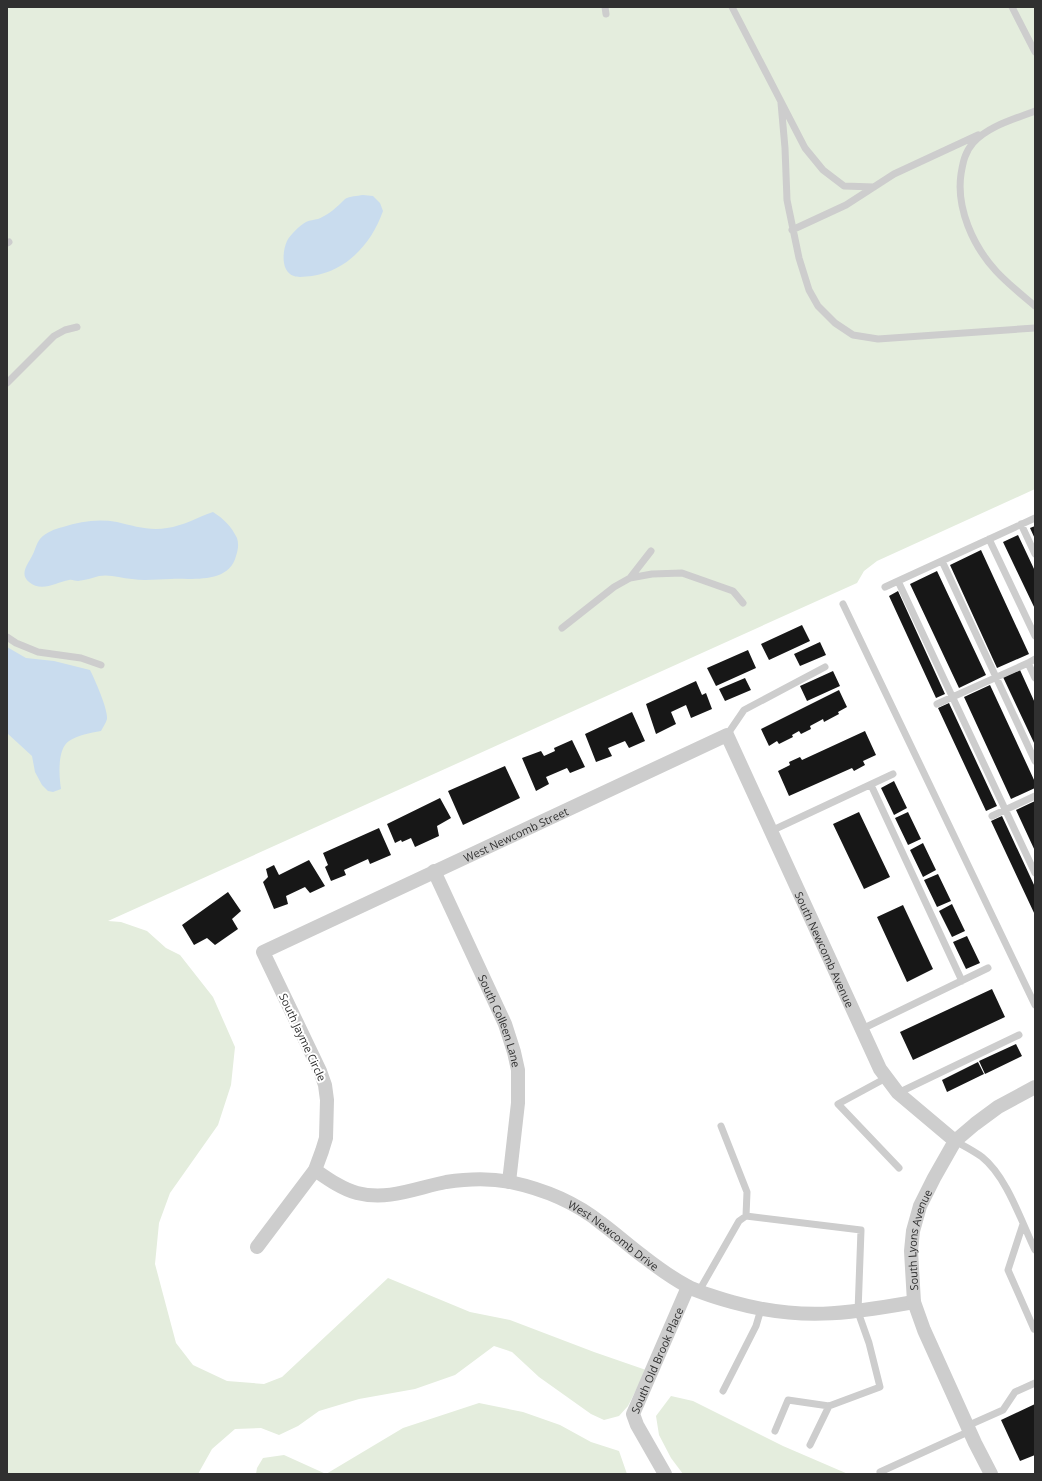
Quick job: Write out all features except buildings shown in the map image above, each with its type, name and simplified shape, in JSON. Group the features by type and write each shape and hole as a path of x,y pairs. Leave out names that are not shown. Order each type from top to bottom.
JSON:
{"street":[{"name":"South Newcomb Avenue","path":"727,735 880,1069 898,1093 955,1141"},
{"name":"West Newcomb Street","path":"304,932 727,735"},
{"name":"South Colleen Lane","path":"434,871 505,1024 514,1052 518,1070 518,1103 509,1182"},
{"name":"South Jayme Circle","path":"257,1247 315,1170 326,1138 327,1100 325,1085 320,1071 263,952 304,932"},
{"name":"South Lyons Avenue","path":"991,1474 924,1330 914,1302 911,1250 920,1206 955,1141 998,1107 1035,1087"},
{"name":"West Newcomb Drive","path":"315,1170 344,1188 357,1193 377,1196 397,1194 445,1182 466,1180 509,1182 535,1188 561,1198 583,1210 645,1258 694,1289 727,1301 761,1309 797,1314 818,1315 858,1312 914,1302"},
{"name":"South Old Brook Place","path":"665,1474 637,1425 633,1414 694,1289"}],"lane":[{"path":"732,7 804,148 823,170 844,186 874,187"},
{"path":"1012,7 1035,52"},
{"path":"781,103 785,148 787,200 792,230 808,290 818,306 835,323 853,335 878,339 1035,328"},
{"path":"792,230 846,205 894,174 987,131 1035,111"},
{"path":"987,131 973,143 964,158 959,185 963,211 971,232 982,253 996,271 1035,306"},
{"path":"7,383 54,336 65,330 77,327"},
{"path":"885,586 1035,518"},
{"path":"1021,524 1035,554"},
{"path":"989,539 1035,636"},
{"path":"630,578 651,550"},
{"path":"942,561 1035,761"},
{"path":"562,628 614,587 630,578 652,574 682,573 733,591 743,602"},
{"path":"898,581 1035,873"},
{"path":"842,604 1035,1005"},
{"path":"7,637 16,643 38,652 81,658 101,665"},
{"path":"937,704 1032,661 1035,678"},
{"path":"727,735 744,710 825,667"},
{"path":"771,831 893,774"},
{"path":"871,784 962,981"},
{"path":"992,816 1035,796"},
{"path":"862,1029 988,968"},
{"path":"898,1093 1019,1035"},
{"path":"886,1078 838,1104 899,1168"},
{"path":"721,1126 747,1192 746,1216"},
{"path":"955,1141 981,1157 995,1169 1004,1182 1035,1250"},
{"path":"694,1289 739,1221 746,1216 861,1230 858,1312 869,1343 880,1387 829,1406 788,1400 775,1431"},
{"path":"1023,1224 1008,1270 1034,1329 1035,1328"},
{"path":"723,1391 756,1326 761,1309"},
{"path":"880,1472 969,1429 1004,1410 1015,1392 1035,1383"},
{"path":"810,1445 829,1406"}],"green space":[{"path":"7,7 1035,7 1035,489 877,561 864,571 857,583 108,921 121,922 147,931 166,948 180,955 213,997 235,1047 231,1085 218,1125 170,1193 159,1223 155,1264 176,1343 193,1365 227,1381 264,1384 282,1377 388,1278 470,1312 510,1320 646,1370 628,1406 619,1416 604,1420 591,1414 539,1377 512,1352 494,1346 455,1375 415,1389 359,1399 319,1411 298,1426 279,1435 261,1428 235,1429 212,1449 198,1474 7,1474"},
{"path":"671,1396 693,1401 783,1446 848,1474 683,1474 671,1458 659,1435 656,1416"},
{"path":"479,1403 523,1412 560,1425 591,1442 619,1451 627,1474 326,1474 403,1428"},
{"path":"284,1455 326,1474 256,1474 257,1468 263,1458"}],"water":[{"path":"363,195 373,196 380,203 383,211 372,234 356,254 347,262 325,273 301,277 296,277 290,274 285,266 284,251 287,241 293,233 306,222 318,219 327,214 345,199"},
{"path":"213,512 230,526 238,542 237,554 232,565 226,571 218,575 199,579 147,580 99,576 86,580 64,581 44,587 34,585 26,579 24,572 25,569 39,541 45,534 51,531 83,522 97,521 117,522 142,528 160,529 173,527"},
{"path":"7,647 26,658 54,661 90,670 98,687 107,714 107,719 101,731 76,737 65,745 62,750 60,763 61,789 53,792 48,791 42,785 35,772 32,756 7,733"}]}
